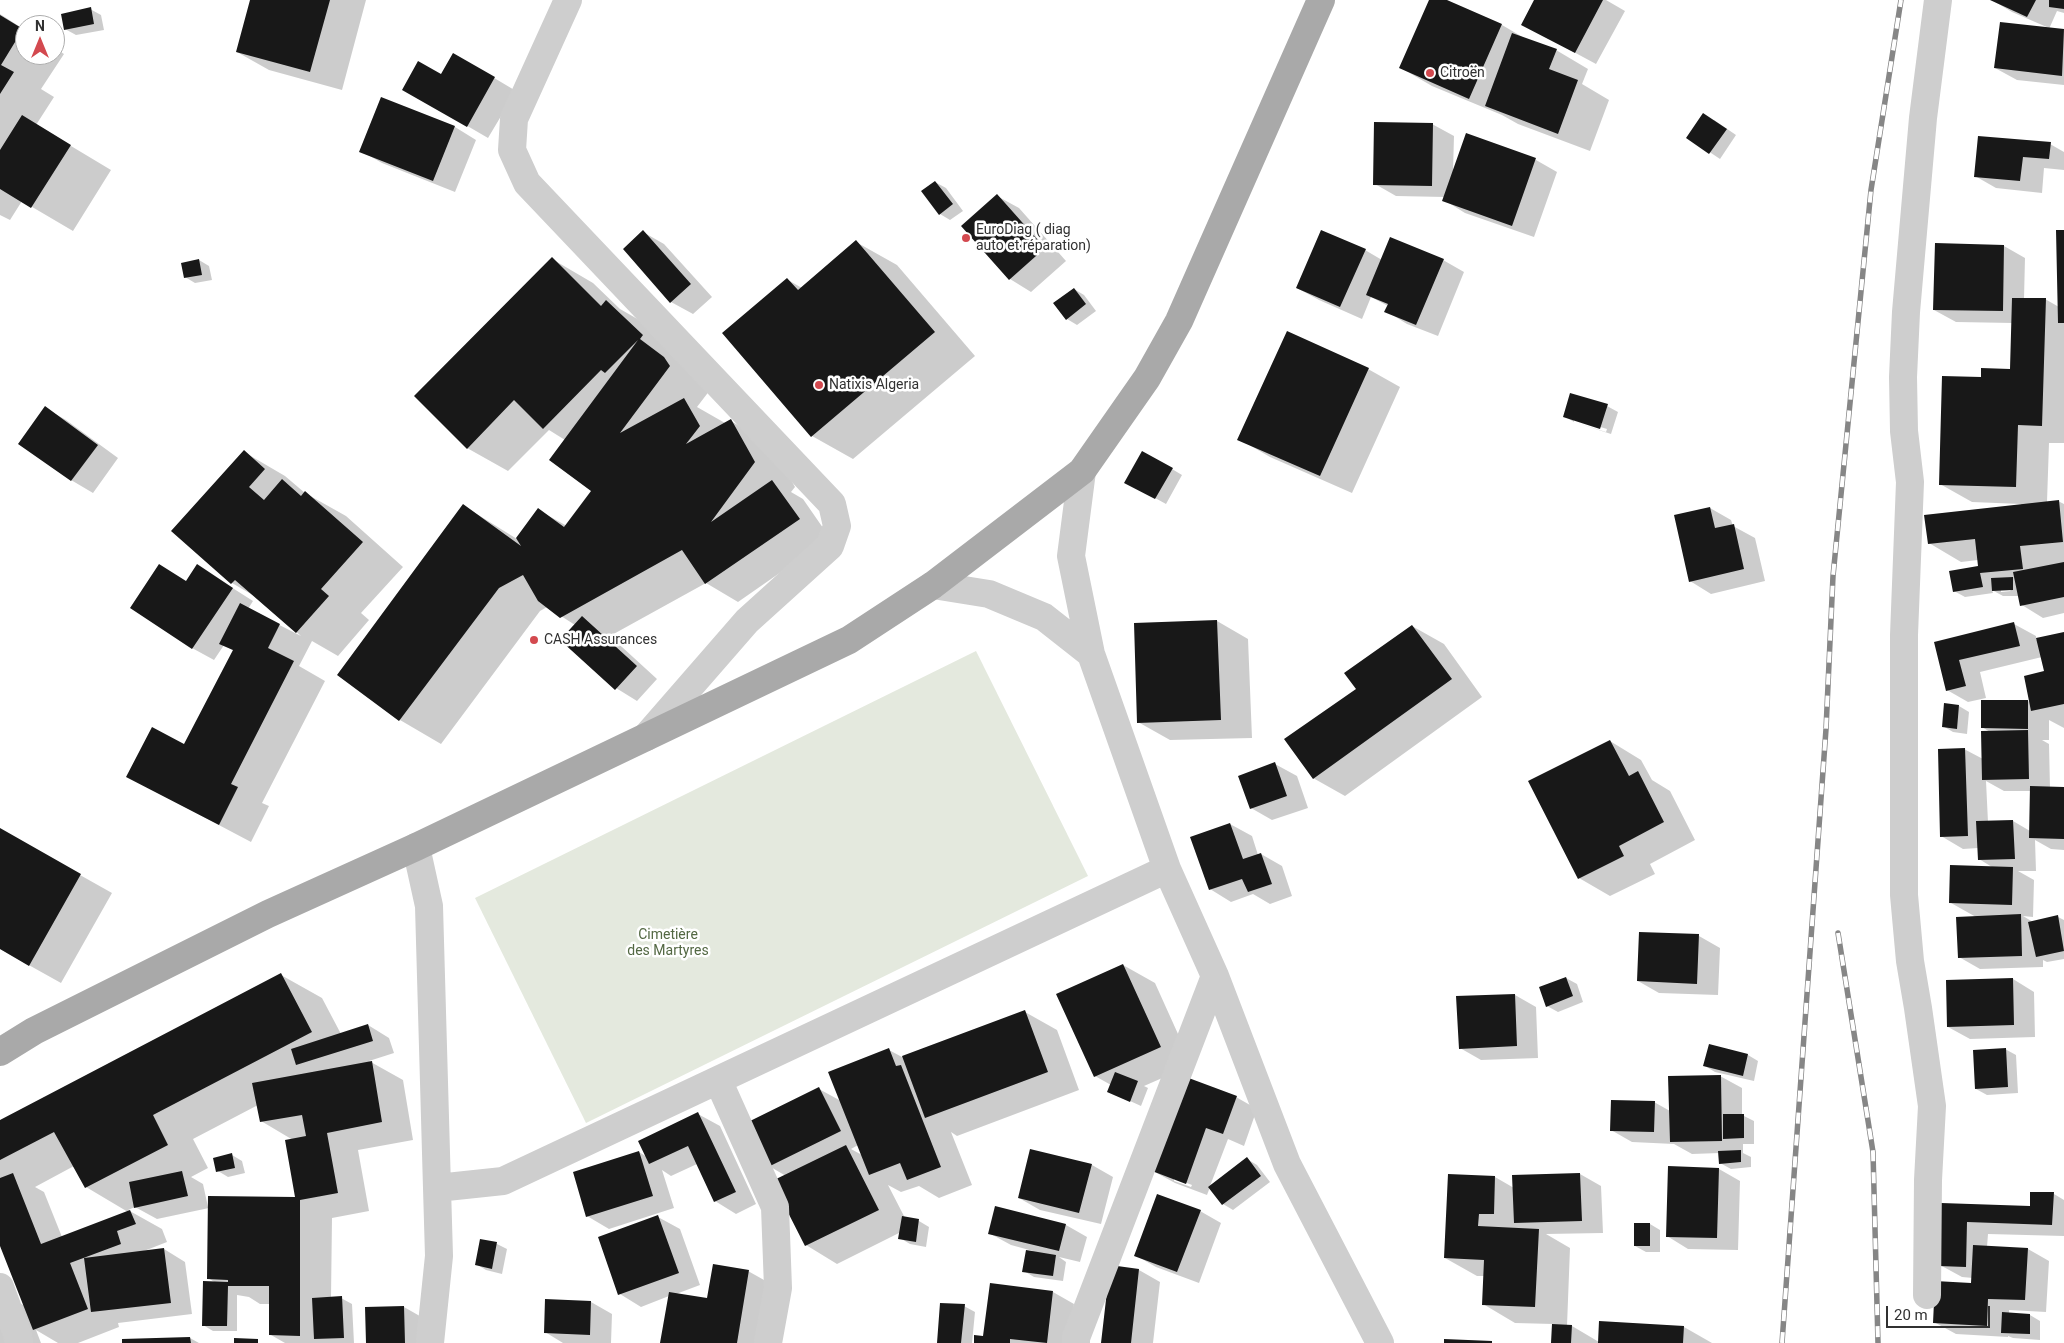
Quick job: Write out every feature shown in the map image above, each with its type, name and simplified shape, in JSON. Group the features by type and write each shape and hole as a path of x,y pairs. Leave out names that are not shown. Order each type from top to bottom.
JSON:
{"main road":[{"path":"0,1052 34,1031 268,914 416,847 849,640 933,585 1082,471 1147,378 1179,321 1322,0"}],"street":[{"path":"568,0 514,119 512,150 528,183 832,504 837,526 830,546 747,621 646,737"},
{"path":"1927,1295 1928,1180 1932,1106 1910,961 1904,895 1904,636 1910,482 1904,431 1904,378 1906,312 1922,118 1938,0"},
{"path":"1082,471 1071,556 1091,654 1167,869 1214,976 1288,1164 1380,1343"},
{"path":"933,585 989,594 1044,616 1091,654"},
{"path":"416,847 429,906 439,1256 430,1343"},
{"path":"437,1188 503,1181 1167,869"},
{"path":"1076,1343 1076,1338 1214,976"},
{"path":"718,1080 775,1207 778,1288 768,1343"},
{"path":"0,1287 19,1343"}],"green space":[{"name":"Cimetière des Martyres","path":"976,651 1088,876 586,1123 475,898"}],"building":[{"path":"250,0 330,0 310,72 236,52"},
{"path":"1429,0 1447,0 1502,24 1469,99 1399,68"},
{"path":"1534,0 1603,0 1575,53 1521,25"},
{"path":"1990,0 2036,0 2027,17"},
{"path":"2049,0 2064,0 2064,9 2049,7"},
{"path":"91,7 94,24 65,30 65,15 61,14"},
{"path":"0,15 15,24 15,42 1,65 14,72 0,94"},
{"path":"2000,22 2064,29 2062,76 1994,68"},
{"path":"1512,33 1557,49 1549,69 1578,80 1558,134 1485,106"},
{"path":"453,53 495,77 467,127 402,90 418,61 441,74"},
{"path":"381,97 455,126 433,181 359,152"},
{"path":"1703,113 1727,129 1709,154 1686,138"},
{"path":"22,115 71,145 31,208 0,189 0,150"},
{"path":"1374,122 1433,123 1432,186 1373,185"},
{"path":"1466,133 1536,158 1512,226 1442,201"},
{"path":"1978,136 2051,142 2049,159 2023,157 2020,181 1974,177"},
{"path":"935,181 953,204 939,215 921,191"},
{"path":"997,194 1045,248 1009,280 961,226"},
{"path":"643,230 691,284 670,303 623,249"},
{"path":"1321,230 1366,249 1340,307 1296,288"},
{"path":"2056,230 2064,230 2064,323 2058,323"},
{"path":"1390,237 1444,259 1416,325 1384,312 1388,304 1366,295"},
{"name":"Natixis Algeria","path":"856,240 935,332 811,437 722,333 787,278 798,290"},
{"path":"1935,243 2004,245 2003,311 1933,310"},
{"path":"552,257 601,306 606,300 643,335 640,339 664,357 670,366 620,433 684,398 700,426 686,444 731,419 755,462 711,522 772,480 800,519 705,584 682,550 560,618 538,601 523,575 499,588 399,721 337,675 463,504 521,546 516,538 538,508 564,527 591,491 549,460 638,340 605,373 601,370 543,429 514,400 467,449 414,396"},
{"path":"199,259 202,275 184,278 181,263"},
{"path":"1074,288 1086,304 1066,320 1053,303"},
{"path":"2012,298 2046,298 2042,426 2018,425 2016,487 1939,485 1942,376 1981,377 1981,368 2010,369"},
{"path":"1287,331 1369,368 1320,476 1237,440"},
{"path":"1570,393 1608,404 1600,429 1563,417"},
{"path":"45,406 98,445 71,481 18,444"},
{"path":"244,450 265,469 249,487 264,500 282,479 301,496 305,491 363,542 321,589 329,596 296,633 235,580 231,584 171,531"},
{"path":"1142,451 1173,468 1155,499 1124,483"},
{"path":"2059,500 2063,542 2020,546 2023,569 1980,573 1983,587 1953,592 1949,571 1978,566 1975,539 1928,544 1924,515"},
{"path":"1710,507 1715,528 1734,524 1744,569 1689,582 1674,515"},
{"path":"2064,562 2064,597 2020,606 2013,572"},
{"path":"159,564 186,581 197,564 233,588 192,649 130,608"},
{"path":"2013,577 2013,590 1992,591 1991,578"},
{"path":"240,603 280,624 268,648 294,661 231,784 238,787 219,825 126,777 152,727 184,744 233,650 219,644"},
{"path":"582,616 637,666 615,690 560,640"},
{"path":"1217,620 1221,720 1137,723 1134,623"},
{"path":"2014,622 2020,646 1959,660 1966,686 1946,691 1934,642"},
{"path":"1412,625 1452,679 1313,779 1284,739 1356,689 1344,673"},
{"path":"2064,632 2064,704 2031,711 2024,676 2044,671 2036,638"},
{"path":"1981,700 2028,700 2028,729 1981,728"},
{"path":"1944,703 1959,705 1957,729 1942,727"},
{"path":"2028,730 2029,779 1982,780 1981,731"},
{"path":"1610,740 1629,776 1638,771 1664,822 1619,846 1624,856 1578,879 1528,781"},
{"path":"1965,748 1968,836 1940,837 1938,749"},
{"path":"1275,762 1287,796 1250,809 1238,776"},
{"path":"2030,786 2064,787 2064,839 2029,838"},
{"path":"2013,820 2015,859 1978,860 1976,821"},
{"path":"1230,823 1243,859 1261,853 1272,884 1248,892 1242,879 1209,890 1190,837"},
{"path":"0,828 81,874 29,966 0,949"},
{"path":"1950,865 2013,867 2012,905 1949,903"},
{"path":"2021,914 2022,956 1958,958 1956,917"},
{"path":"2058,915 2064,951 2036,957 2028,922"},
{"path":"1639,932 1699,934 1697,984 1637,981"},
{"path":"1123,964 1161,1047 1094,1077 1056,994"},
{"path":"281,973 312,1032 153,1115 168,1145 85,1188 54,1132 0,1160 0,1120"},
{"path":"1566,977 1573,996 1546,1007 1539,987"},
{"path":"2013,978 2014,1025 1947,1027 1946,980"},
{"path":"1515,994 1517,1046 1459,1049 1456,996"},
{"path":"1025,1010 1048,1072 925,1118 902,1056"},
{"path":"368,1024 373,1041 296,1065 291,1049"},
{"path":"1709,1044 1748,1054 1743,1076 1703,1066"},
{"path":"889,1048 896,1066 901,1065 941,1167 907,1180 900,1163 869,1175 828,1072"},
{"path":"2006,1048 2008,1087 1975,1089 1973,1050"},
{"path":"372,1061 382,1122 327,1133 338,1193 300,1200 300,1336 269,1335 269,1286 228,1286 227,1326 202,1326 203,1281 228,1282 228,1280 207,1279 208,1196 295,1197 285,1140 306,1136 302,1115 260,1122 252,1083"},
{"path":"1115,1072 1138,1081 1130,1102 1107,1092"},
{"path":"1721,1075 1722,1141 1670,1142 1668,1076"},
{"path":"1186,1077 1237,1096 1223,1134 1206,1128 1186,1184 1152,1171"},
{"path":"819,1087 841,1131 768,1167 746,1123"},
{"path":"1611,1100 1655,1101 1654,1132 1610,1131"},
{"path":"698,1112 736,1192 714,1202 688,1146 649,1164 638,1141"},
{"path":"1723,1114 1744,1114 1744,1138 1723,1139"},
{"path":"846,1145 879,1210 805,1246 772,1181"},
{"path":"1030,1149 1092,1164 1079,1213 1018,1198"},
{"path":"1741,1150 1741,1162 1719,1164 1718,1151"},
{"path":"639,1151 653,1196 586,1217 573,1172"},
{"path":"232,1153 235,1168 216,1172 213,1158"},
{"path":"1247,1157 1261,1176 1222,1205 1208,1187"},
{"path":"1668,1166 1719,1168 1717,1238 1666,1237"},
{"path":"182,1171 188,1196 134,1208 129,1182"},
{"path":"13,1173 41,1244 130,1210 136,1224 117,1231 121,1244 70,1263 88,1309 33,1330 0,1246 0,1178"},
{"path":"1580,1173 1582,1221 1514,1223 1512,1175"},
{"path":"1448,1174 1495,1176 1494,1214 1479,1214 1478,1226 1539,1229 1535,1307 1482,1305 1484,1260 1444,1258"},
{"path":"2030,1192 2054,1192 2052,1225 1967,1222 1966,1267 1939,1266 1941,1203 2030,1206"},
{"path":"1157,1194 1201,1210 1177,1272 1134,1256"},
{"path":"995,1206 1066,1224 1059,1251 988,1234"},
{"path":"658,1215 679,1273 618,1295 598,1237"},
{"path":"902,1216 919,1219 916,1242 898,1239"},
{"path":"1634,1223 1650,1223 1650,1246 1634,1246"},
{"path":"480,1239 497,1242 492,1269 475,1265"},
{"path":"1973,1245 2028,1248 2025,1300 1988,1299 1987,1326 1933,1323 1935,1281 1971,1283"},
{"path":"164,1248 171,1303 91,1312 84,1258"},
{"path":"1026,1250 1056,1255 1053,1276 1022,1272"},
{"path":"713,1264 749,1270 737,1343 660,1343 669,1292 707,1298"},
{"path":"1110,1265 1139,1269 1131,1343 1101,1343"},
{"path":"990,1283 1053,1291 1047,1343 1010,1339 1010,1343 974,1343 974,1335 983,1336"},
{"path":"342,1296 344,1338 314,1339 312,1298"},
{"path":"545,1299 591,1301 590,1335 544,1333"},
{"path":"940,1303 965,1304 961,1343 937,1343"},
{"path":"404,1306 405,1343 366,1343 365,1307"},
{"path":"2002,1312 2030,1314 2030,1334 2001,1333"},
{"path":"1599,1321 1684,1326 1683,1343 1598,1343"},
{"path":"1552,1324 1572,1325 1571,1343 1551,1343"},
{"path":"190,1337 191,1343 122,1343 122,1339"},
{"path":"234,1338 258,1339 258,1343 234,1343"},
{"path":"1444,1339 1492,1341 1492,1343 1444,1343"}],"railway":[{"path":"1782,1343 1826,729 1833,576 1871,190 1901,0"},
{"path":"1838,933 1873,1152 1878,1343"}],"place":[{"name":"Citroën","path":"1430,73"},
{"name":"EuroDiag ( diag auto et réparation)","path":"966,238"},
{"name":"Natixis Algeria","path":"819,385"},
{"name":"CASH Assurances","path":"534,640"}]}
